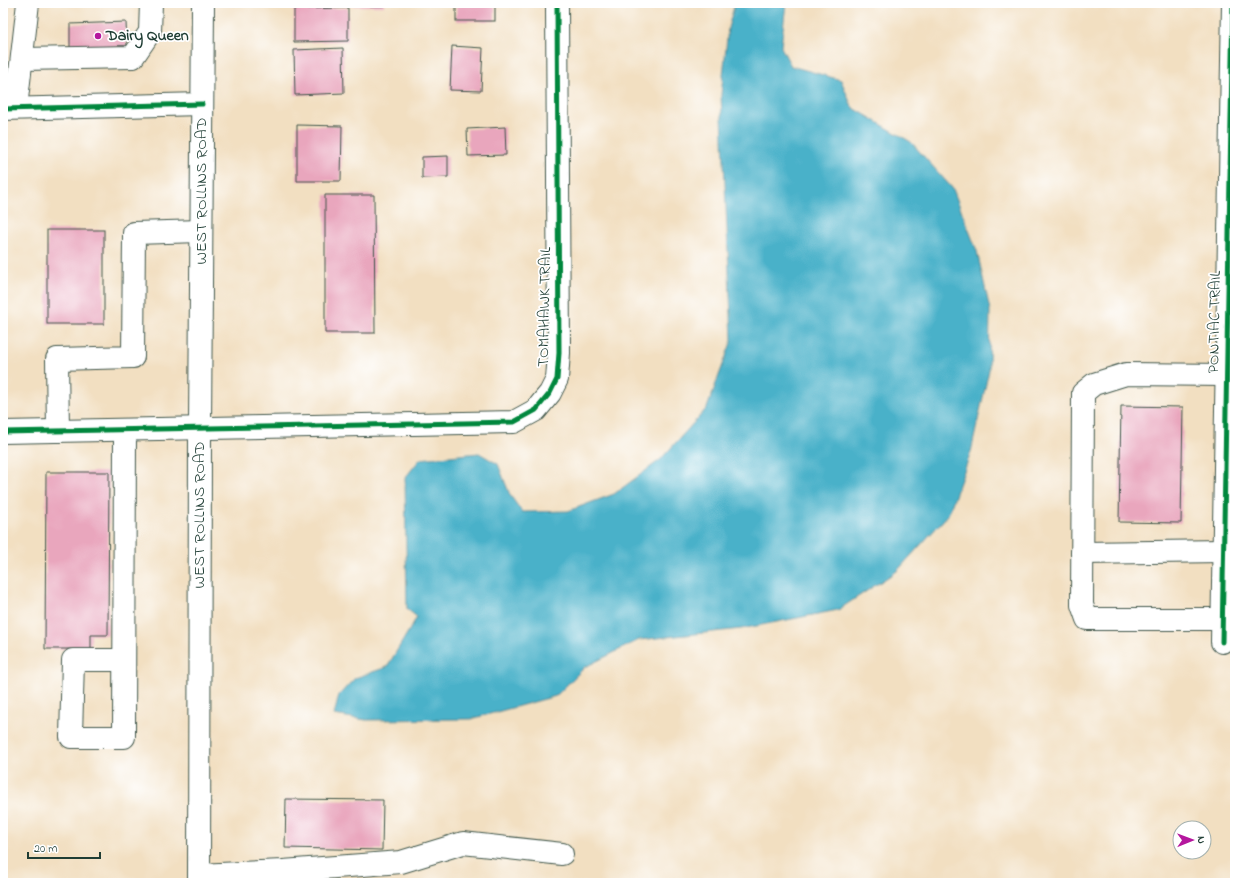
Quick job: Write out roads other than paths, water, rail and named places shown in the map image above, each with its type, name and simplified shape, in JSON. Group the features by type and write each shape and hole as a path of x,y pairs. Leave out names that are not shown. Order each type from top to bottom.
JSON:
{"street":[{"path":"28,3 22,59 10,108 202,104"},
{"path":"22,59 133,57 150,32 151,3"},
{"name":"WEST ROLLINS ROAD","path":"199,879 203,3"},
{"name":"TOMAHAWK TRAIL","path":"3,432 514,422 536,410 550,393 557,379 560,353 557,3"},
{"name":"PONTIAC TRAIL","path":"1222,642 1227,375 1232,256 1233,3"},
{"path":"58,431 57,359 133,357 134,233 201,231"},
{"path":"1223,619 1087,619 1082,605 1083,393 1094,384 1126,374 1227,375"},
{"path":"124,660 125,430"},
{"path":"1082,553 1224,551"},
{"path":"199,879 401,862 463,843 562,854"}],"water":[{"path":"735,3 786,3 781,47 791,66 841,80 852,107 911,142 953,189 977,251 990,310 989,370 971,452 948,515 897,571 838,610 741,629 639,640 585,667 556,696 471,719 366,720 334,715 339,695 355,678 387,667 417,617 407,609 405,478 420,459 479,453 498,464 510,495 522,512 568,511 614,494 660,460 707,408 732,340 721,95 728,28"}],"place":[{"name":"Dairy Queen","path":"98,36"}]}
